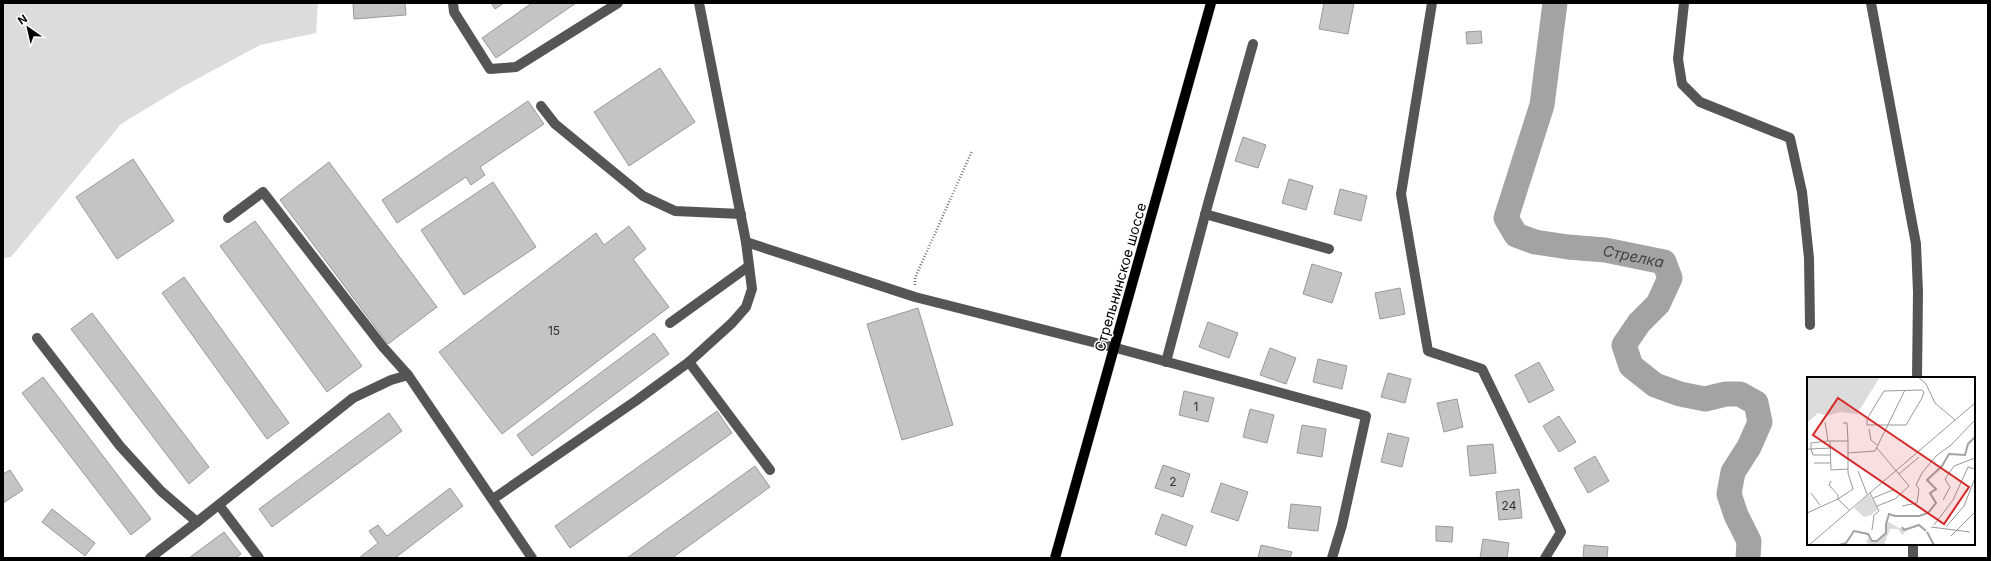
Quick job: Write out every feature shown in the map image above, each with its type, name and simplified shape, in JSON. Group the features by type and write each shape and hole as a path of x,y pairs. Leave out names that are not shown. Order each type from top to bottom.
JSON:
{"main road":[{"name":"Стрельнинское шоссе","path":"1055,558 1211,3"}],"street":[{"path":"453,3 454,12 490,69 516,67 618,3"},
{"path":"493,499 637,400 689,362 732,323 746,307 752,289 746,242 699,3"},
{"path":"1432,3 1401,194 1428,351 1482,369 1560,532 1545,558"},
{"path":"1684,3 1678,59 1682,84 1700,102 1790,138 1802,192 1808,251 1810,325"},
{"path":"1872,3 1916,244 1918,292 1916,377"},
{"path":"1166,362 1205,214 1253,44"},
{"path":"541,106 555,124 643,196 676,211 741,214"},
{"path":"228,218 263,192 383,347 408,375 532,558"},
{"path":"1205,214 1329,249"},
{"path":"746,242 915,297 1115,348 1366,416 1342,525 1332,558"},
{"path":"670,323 749,266"},
{"path":"37,338 120,446 161,491 197,522"},
{"path":"689,362 770,470"},
{"path":"150,558 353,398 391,380 408,375"},
{"path":"219,505 259,558"},
{"path":"1913,545 1913,558"}],"path":[{"path":"915,297 915,278 972,151"}],"shaded area":[{"path":"3,3 318,3 316,33 260,45 182,87 121,124 11,257 3,258"}],"building":[{"path":"353,3 405,3 406,15 354,19"},
{"path":"491,3 504,3 495,9"},
{"path":"532,3 576,3 496,58 482,38"},
{"path":"1324,3 1354,3 1348,34 1319,29"},
{"path":"1481,31 1482,43 1467,44 1466,32"},
{"path":"660,68 695,122 629,166 594,112"},
{"path":"528,101 544,124 480,167 485,175 471,185 466,177 397,223 382,200"},
{"path":"1243,137 1266,145 1258,168 1235,161"},
{"path":"133,159 174,221 117,259 76,197"},
{"path":"329,162 437,307 388,344 280,200"},
{"path":"1289,179 1313,186 1306,210 1282,203"},
{"path":"493,182 536,247 464,295 421,230"},
{"path":"1340,189 1367,196 1361,221 1334,214"},
{"path":"255,221 362,366 327,392 220,246"},
{"path":"629,226 646,249 633,259 669,307 502,434 439,352 596,233 604,245"},
{"path":"1312,264 1342,273 1332,303 1303,294"},
{"path":"184,277 289,423 267,439 162,293"},
{"path":"1400,288 1405,314 1380,319 1375,293"},
{"path":"918,308 953,425 902,440 867,324"},
{"path":"92,313 209,467 189,484 71,329"},
{"path":"1208,322 1238,333 1229,358 1199,347"},
{"path":"654,333 669,354 532,456 517,435"},
{"path":"1270,348 1296,358 1286,384 1260,375"},
{"path":"1318,359 1347,366 1342,389 1313,382"},
{"path":"1539,362 1554,390 1529,403 1515,375"},
{"path":"1388,373 1411,379 1405,403 1381,397"},
{"path":"43,377 151,519 131,535 22,393"},
{"path":"1184,391 1214,398 1208,422 1179,415"},
{"path":"1457,399 1463,427 1444,432 1437,403"},
{"path":"1250,409 1274,415 1267,443 1243,437"},
{"path":"717,411 732,433 570,548 555,526"},
{"path":"389,413 402,431 272,527 259,509"},
{"path":"1559,416 1576,442 1559,452 1543,426"},
{"path":"1302,425 1326,429 1322,457 1297,453"},
{"path":"1388,433 1409,438 1402,467 1381,462"},
{"path":"1493,444 1496,473 1470,476 1467,446"},
{"path":"1595,456 1609,481 1588,493 1574,468"},
{"path":"1163,465 1190,474 1183,497 1155,488"},
{"path":"755,466 770,487 672,558 627,558"},
{"path":"10,470 23,490 3,503 3,474"},
{"path":"1221,483 1248,492 1238,521 1211,512"},
{"path":"450,488 463,506 395,558 359,558 378,543 369,531 378,525 387,536"},
{"path":"1519,489 1522,518 1499,520 1496,492"},
{"path":"1291,504 1321,507 1318,531 1288,528"},
{"path":"52,509 95,543 85,556 42,522"},
{"path":"1162,514 1193,526 1186,546 1155,534"},
{"path":"1436,526 1453,527 1452,542 1436,541"},
{"path":"224,532 241,554 235,558 189,558"},
{"path":"1483,539 1509,543 1507,558 1480,558"},
{"path":"1261,545 1292,552 1290,558 1258,558"},
{"path":"1584,545 1608,547 1607,558 1583,558"}],"waterway":[{"name":"Стрелка","path":"1555,3 1542,105 1506,218 1516,235 1535,242 1568,247 1605,250 1664,262 1670,278 1658,304 1639,323 1624,345 1631,366 1655,385 1680,394 1705,399 1726,394 1740,394 1756,403 1760,422 1749,447 1733,472 1729,494 1736,515 1749,541 1748,558"}]}
